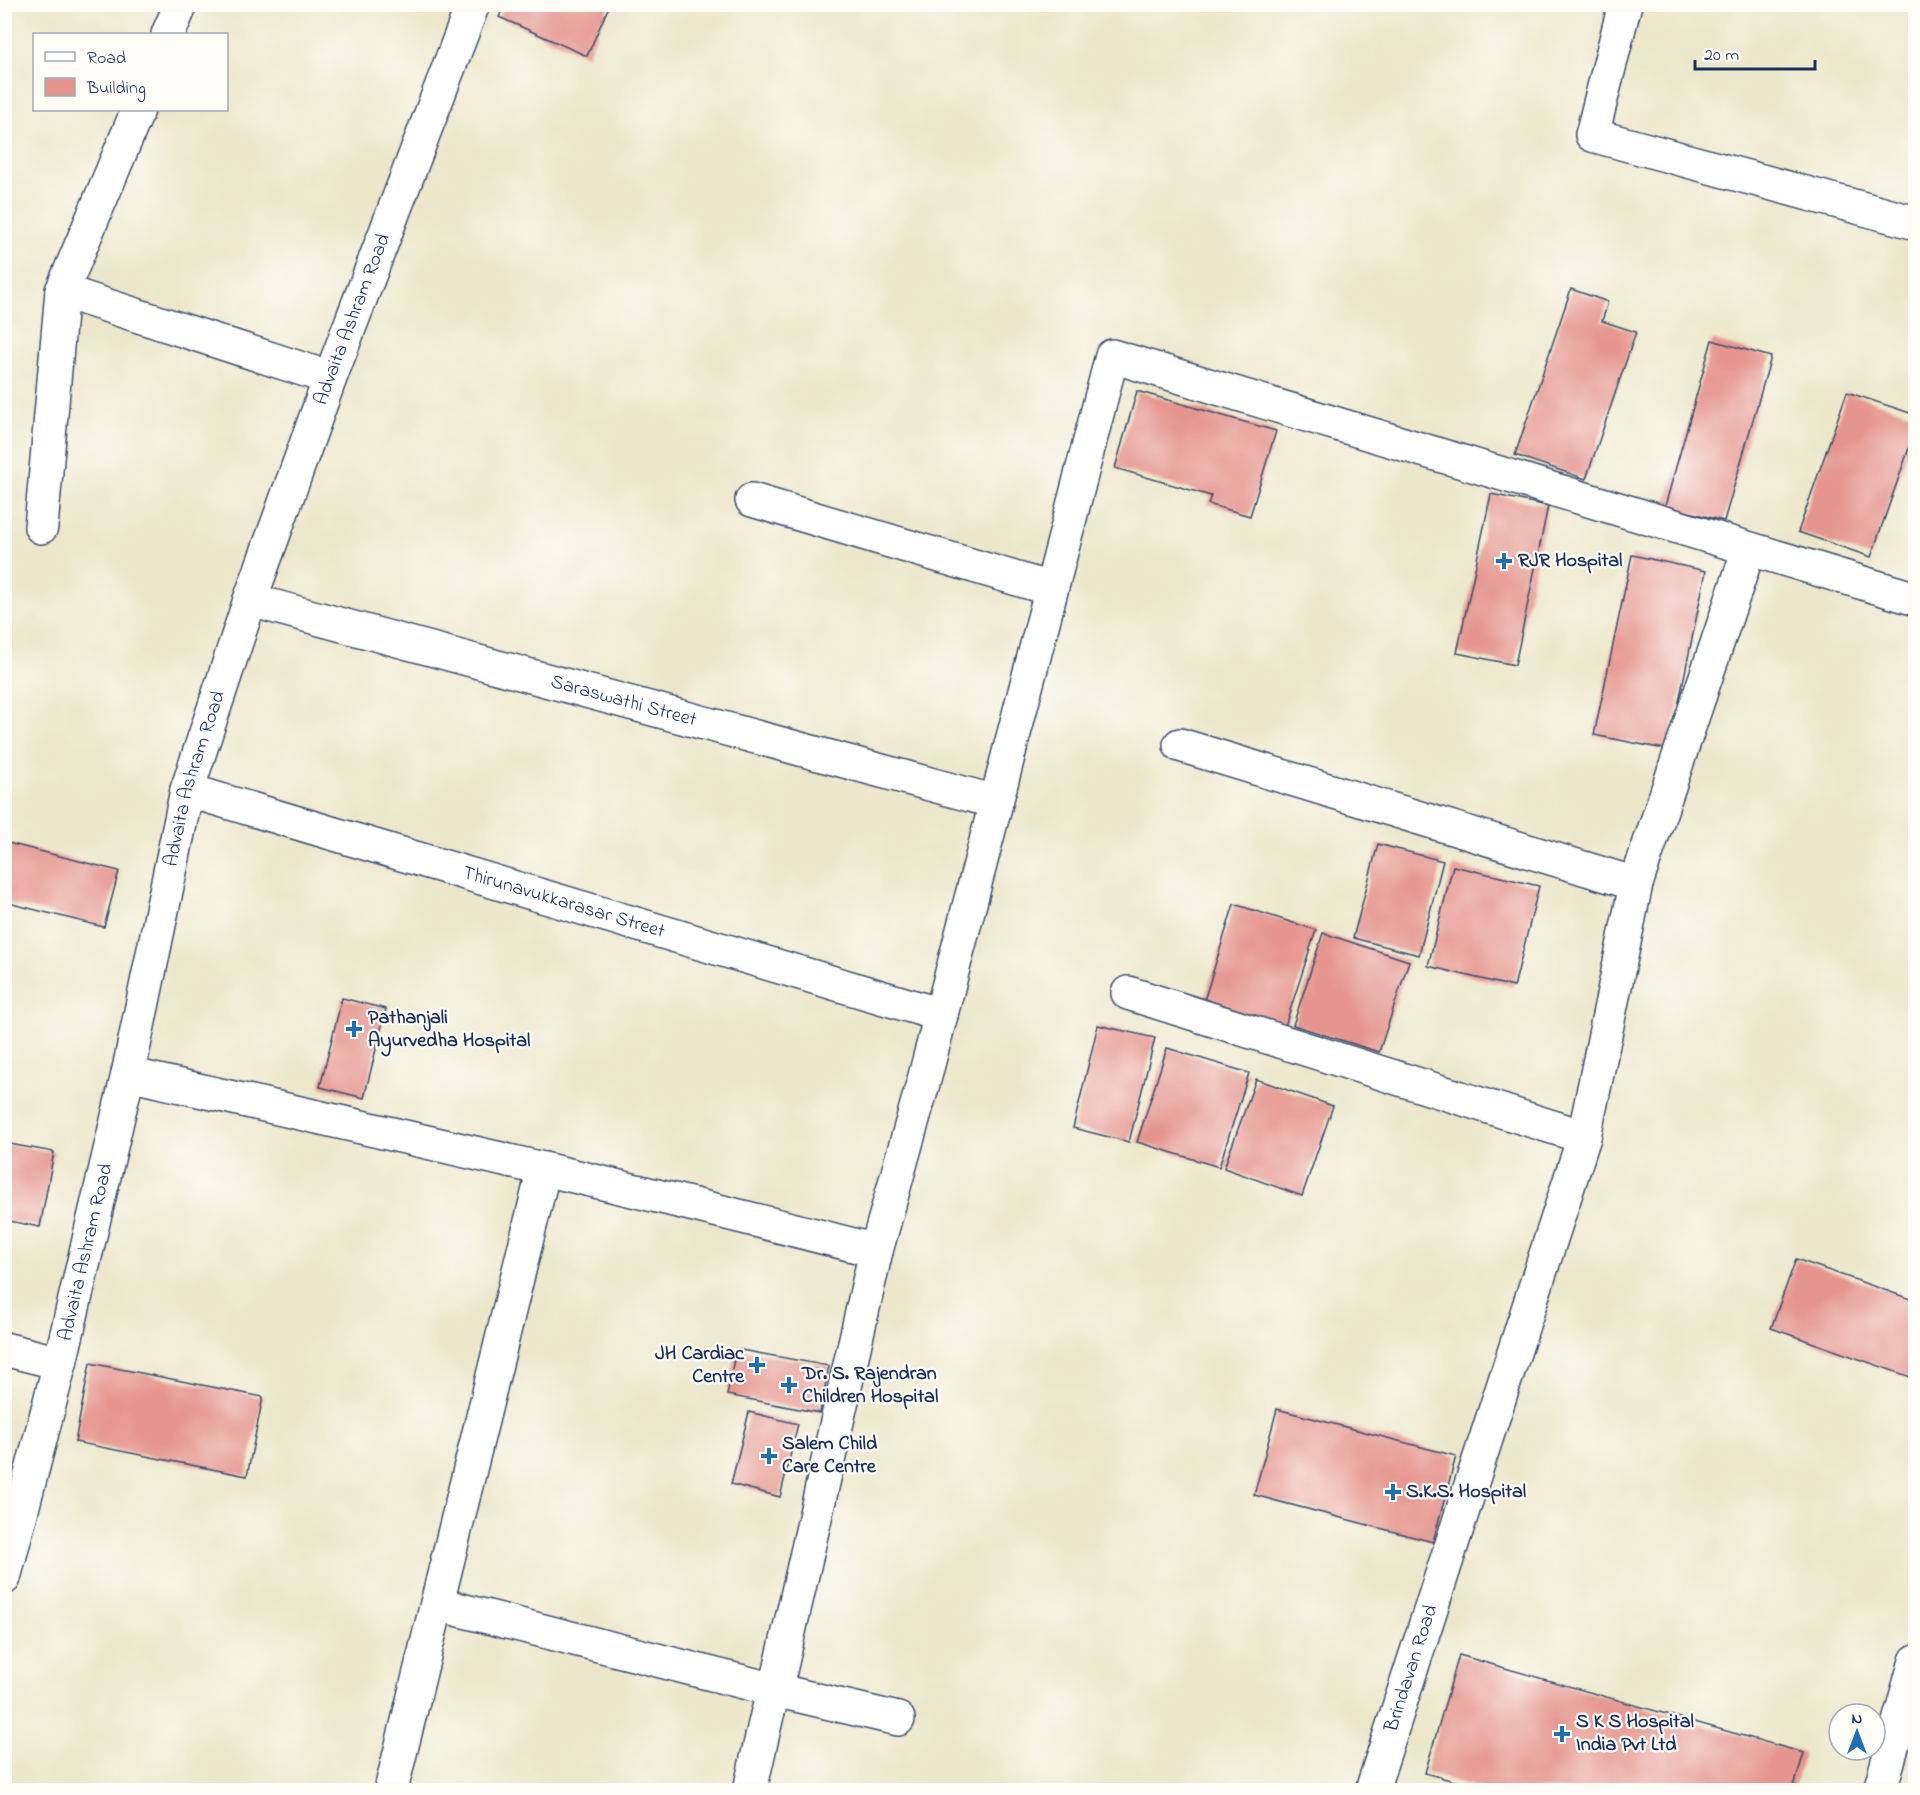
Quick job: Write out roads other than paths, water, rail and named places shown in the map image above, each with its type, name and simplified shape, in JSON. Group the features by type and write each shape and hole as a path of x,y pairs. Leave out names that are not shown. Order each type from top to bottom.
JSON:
{"street":[{"name":"Advaita Ashram Road","path":"4,1578 60,1363 128,1074 187,790 250,600 330,378 473,4"},
{"path":"1625,4 1592,135 1916,223"},
{"path":"40,527 62,291 138,111"},
{"path":"62,291 330,378"},
{"path":"750,1791 876,1251 941,1015 1112,356 1916,599"},
{"path":"752,500 1051,589"},
{"name":"Brindavan Road","path":"1372,1791 1584,1137 1636,884 1749,549"},
{"name":"Saraswathi Street","path":"250,600 996,802"},
{"path":"1180,745 1636,884"},
{"name":"Thirunavukkarasar Street","path":"187,790 941,1015"},
{"path":"1128,993 1584,1137"},
{"path":"128,1074 739,1215 876,1251"},
{"path":"391,1791 544,1169"},
{"path":"4,1349 60,1363"},
{"path":"437,1604 898,1719"},
{"path":"1880,1791 1916,1661"}],"place":[{"name":"RJR Hospital","path":"1504,561"},
{"name":"Pathanjali Ayurvedha Hospital","path":"354,1029"},
{"name":"JH Cardiac Centre","path":"757,1365"},
{"name":"Dr. S. Rajendran Children Hospital","path":"789,1385"},
{"name":"Salem Child Care Centre","path":"769,1456"},
{"name":"S.K.S. Hospital","path":"1393,1492"},
{"name":"S K S Hospital India Pvt Ltd","path":"1562,1734"}]}
